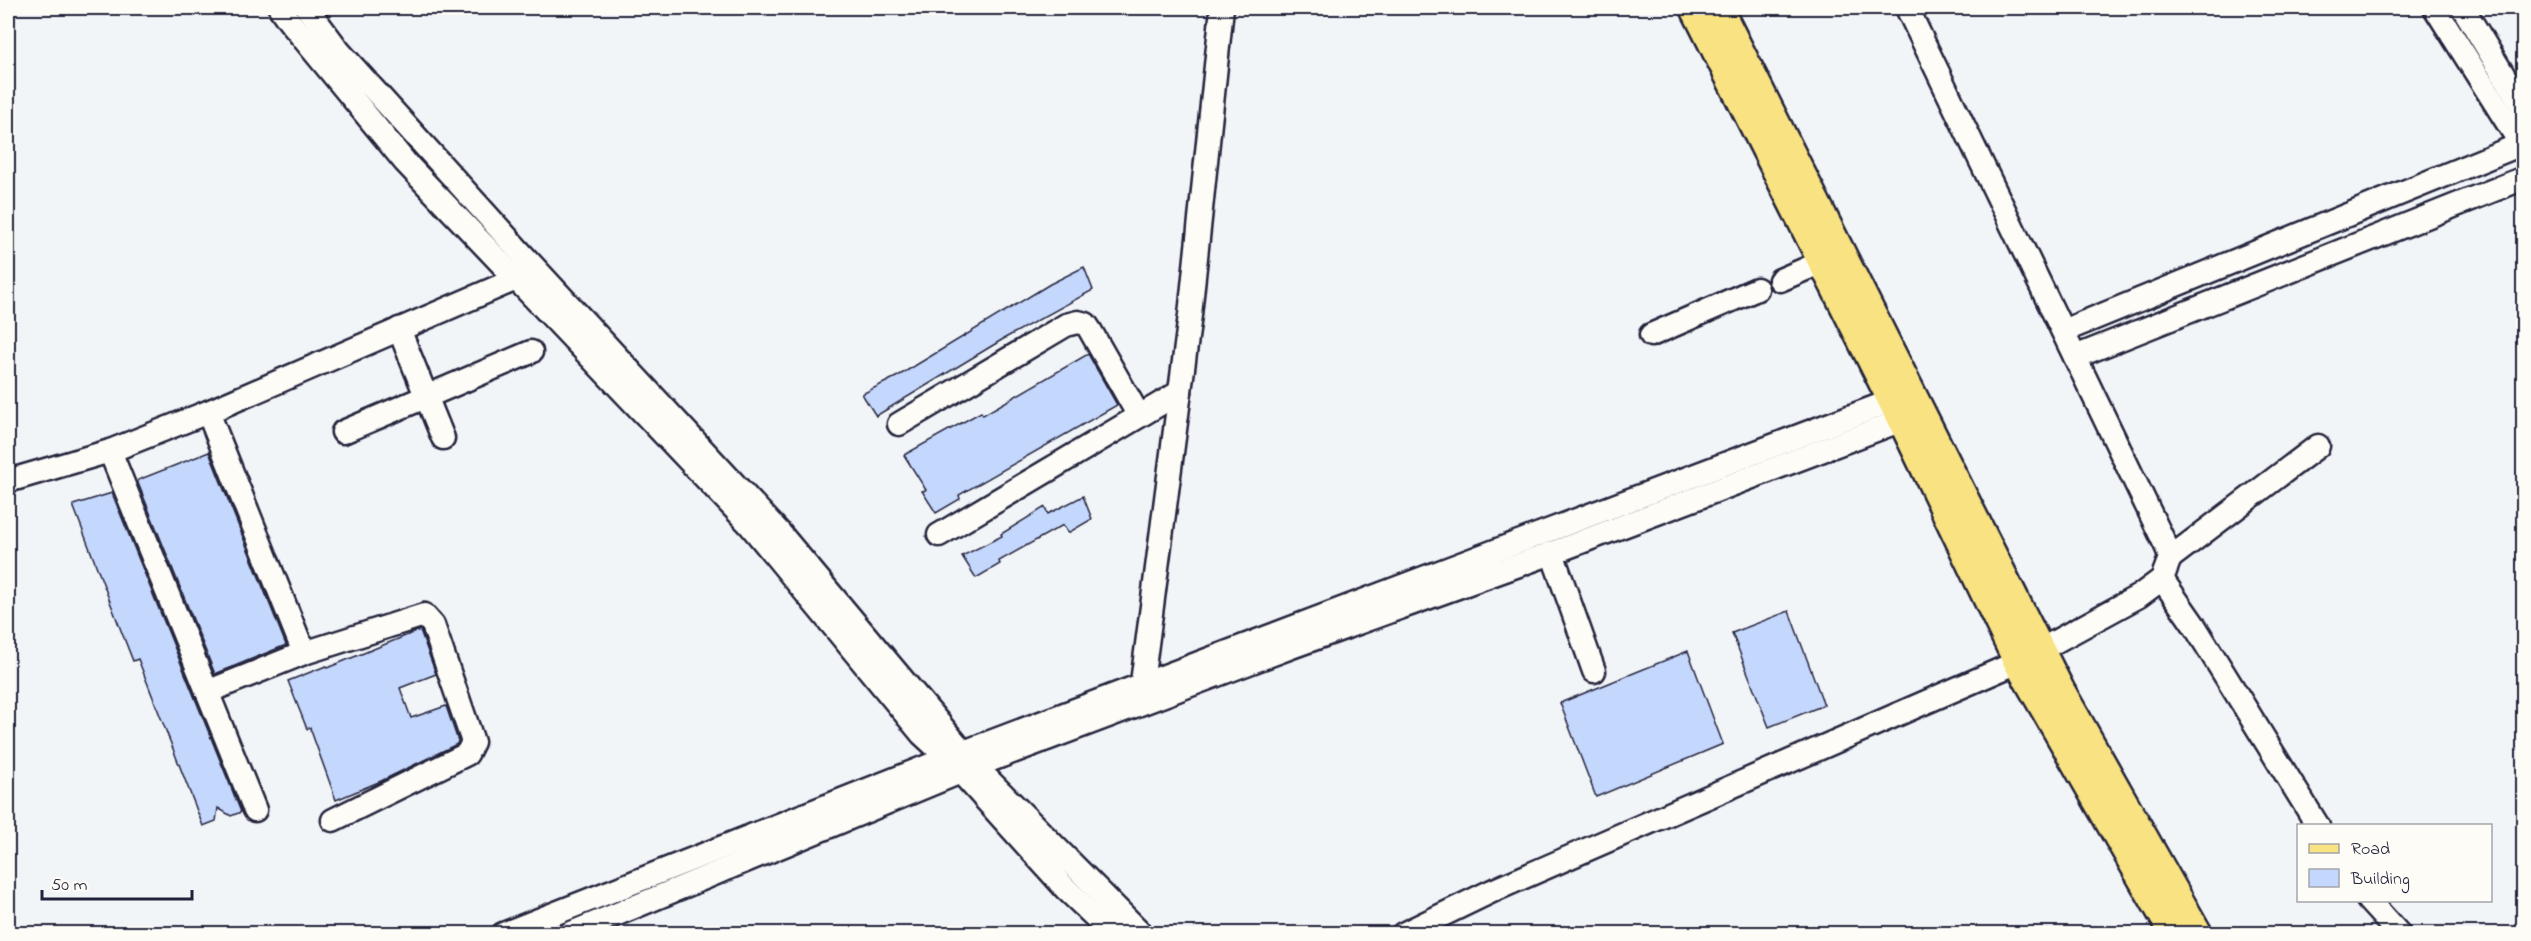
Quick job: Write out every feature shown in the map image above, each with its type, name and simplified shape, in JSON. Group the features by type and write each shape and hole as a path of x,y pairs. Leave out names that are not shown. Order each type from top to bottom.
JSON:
{"main road":[{"path":"1695,8 1822,262 1907,407"},
{"path":"1718,8 1907,407 2029,656 2174,933"},
{"path":"2029,656 2060,690 2198,933"}],"street":[{"path":"1113,933 1065,888 962,762 778,532 339,51 309,8 284,14 405,162 750,525 922,734 962,762 1142,933"},
{"path":"1140,695 1180,392 1222,8"},
{"path":"1907,8 2167,548 2166,569 2194,625 2317,824"},
{"path":"2063,331 2522,145 2435,8"},
{"path":"2463,8 2523,109"},
{"path":"2075,357 2523,178"},
{"path":"1780,280 1822,262"},
{"path":"8,481 110,451 208,412 538,270"},
{"path":"1651,335 1757,290"},
{"path":"899,423 1066,325 1078,322 1086,324 1090,330 1139,416"},
{"path":"399,329 443,438"},
{"path":"343,432 531,352"},
{"path":"939,535 1180,392"},
{"path":"1140,695 1294,646 1552,553 1907,407"},
{"path":"514,931 1907,407"},
{"path":"208,412 304,653"},
{"path":"1403,933 1503,886 2029,656 2139,596 2166,569 2318,446"},
{"path":"110,451 255,810"},
{"path":"1552,553 1594,671"},
{"path":"207,692 304,653 424,615 433,625 473,742 467,754 333,820"},
{"path":"569,933 962,762"},
{"path":"2370,902 2400,933"}],"building":[{"path":"1084,267 1093,290 1005,338 876,416 862,394 898,376 1050,284"},
{"path":"1088,354 1117,405 959,495 960,499 936,513 922,491 926,490 904,455 981,412 983,415"},
{"path":"209,452 286,645 215,674 138,483 138,480"},
{"path":"112,493 241,812 231,816 218,808 216,821 203,826 138,659 133,661 73,505"},
{"path":"1083,496 1092,519 1068,533 1063,525 999,561 1000,564 976,578 962,556 1002,536 1001,534 1045,507 1048,514"},
{"path":"1789,611 1824,705 1769,727 1732,633"},
{"path":"420,630 436,674 400,688 411,718 446,706 457,744 336,800 310,728 307,729 288,681 326,666 327,668"},
{"path":"1688,651 1723,744 1596,797 1560,703"}]}
